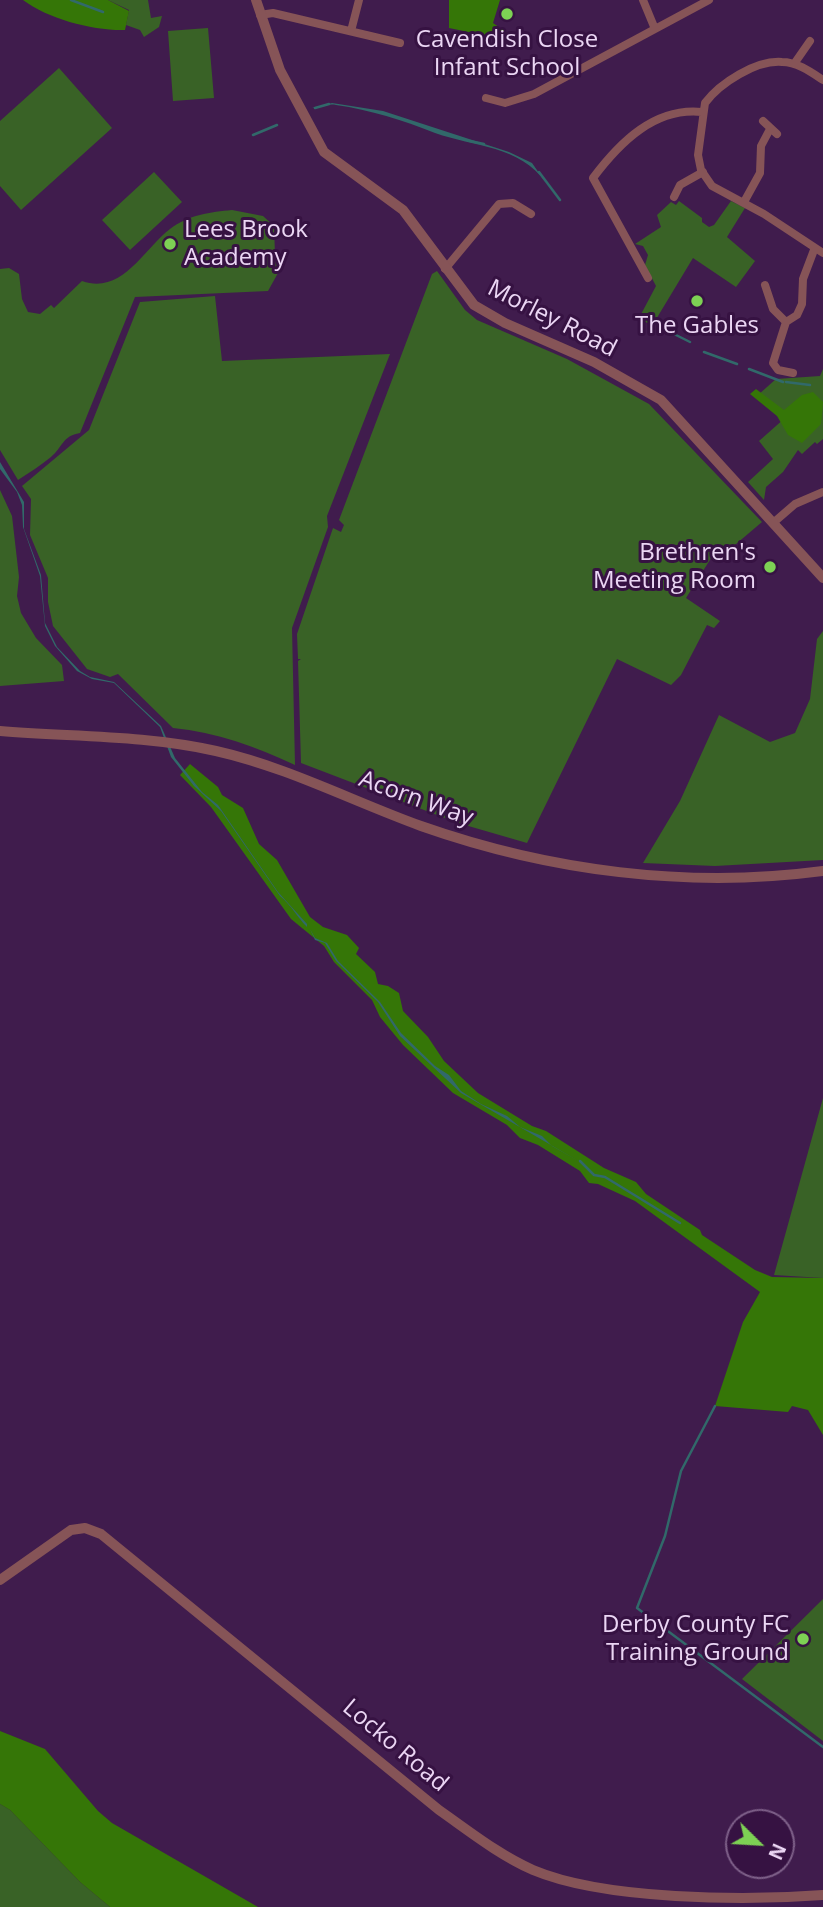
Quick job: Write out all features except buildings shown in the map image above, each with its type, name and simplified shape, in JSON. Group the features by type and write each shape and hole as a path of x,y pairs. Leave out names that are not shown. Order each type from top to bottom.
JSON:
{"street":[{"name":"Morley Road","path":"256,0 280,70 324,152 403,210 474,305 594,362 662,400 823,578"},
{"path":"351,31 359,0"},
{"path":"643,0 655,29"},
{"path":"486,98 505,103 534,94 709,0"},
{"path":"260,15 273,13 400,43"},
{"path":"794,64 810,41"},
{"path":"823,80 794,64 768,63 751,69 711,95 702,112 698,155 703,172 712,186 744,202 814,250 823,253"},
{"path":"648,278 593,178 617,149 666,113 684,110 702,112"},
{"path":"744,202 760,173 761,146 774,132 763,121"},
{"path":"674,197 680,185 703,172"},
{"path":"445,269 499,204 513,203 531,214"},
{"path":"793,373 778,370 773,363 786,322 797,315 802,304 803,279 814,250"},
{"path":"636,256 644,251"},
{"path":"765,285 773,309 786,322"},
{"path":"773,523 794,504 823,492"},
{"name":"Acorn Way","path":"0,731 166,742 251,760 420,825 536,859 673,877 727,878 823,872"},
{"name":"Locko Road","path":"0,1580 71,1530 85,1528 101,1534 439,1810 496,1849 541,1873 580,1884 676,1895 823,1895"}],"green space":[{"path":"23,0 108,0 129,11 125,30 113,30 58,18"},
{"path":"108,0 148,0 151,18 162,16 159,27 144,37 140,30 126,25 129,10"},
{"path":"449,0 500,0 493,23 522,43 449,28"},
{"path":"208,28 214,98 173,101 168,31"},
{"path":"59,68 112,128 21,210 0,186 0,121"},
{"path":"154,172 182,202 130,250 102,220"},
{"path":"679,201 702,218 702,222 709,227 714,225 731,201 745,208 727,237 755,261 736,287 693,258 652,326 639,318 656,286 645,265 648,255 643,246 635,244 661,227 657,215 671,202 676,205"},
{"path":"232,210 263,216 274,226 275,255 283,264 268,291 135,297 80,433 63,442 51,457 18,480 0,450 0,269 9,268 19,274 22,299 28,312 40,314 51,305 54,308 82,281 96,284 109,282 120,276 170,229 184,220"},
{"path":"437,271 465,310 477,320 567,359 649,404 762,522 729,550 713,555 686,598 720,621 714,628 707,625 681,675 671,685 617,659 527,843 458,823 301,763 298,661 301,659 298,659 297,634 333,528 341,532 344,525 339,520 432,274"},
{"path":"215,296 222,361 390,354 327,516 328,527 292,628 295,765 236,741 173,728 118,674 110,677 87,669 53,626 48,602 48,578 30,535 31,499 22,486 89,430 140,302"},
{"path":"823,369 823,439 817,444 815,442 802,454 798,450 783,472 766,487 764,500 748,482 773,459 759,441 785,418 758,395 776,379 820,376"},
{"path":"756,389 784,410 802,395 813,392 823,402 821,424 802,443 788,435 777,416 750,394"},
{"path":"0,490 12,516 19,577 17,596 21,613 36,638 62,665 64,681 0,686"},
{"path":"823,631 823,860 715,866 643,863 680,801 719,715 770,742 795,733 810,699 817,639"},
{"path":"190,764 218,787 222,795 243,808 259,844 277,860 310,917 323,927 347,935 359,948 356,954 375,972 378,984 388,986 399,993 403,1011 428,1037 444,1061 478,1093 532,1126 546,1131 604,1168 636,1182 646,1194 755,1270 772,1277 823,1278 823,1435 808,1410 792,1406 788,1412 715,1406 743,1322 760,1292 635,1201 598,1184 589,1183 580,1171 538,1145 520,1138 507,1125 453,1093 403,1045 380,1017 372,1000 334,962 324,946 291,919 211,807 180,775"},
{"path":"823,1098 823,1278 774,1275"},
{"name":"Derby County FC Training Ground","path":"823,1599 823,1741 742,1679"},
{"path":"0,1731 45,1749 98,1811 112,1823 258,1907 110,1907 80,1882 10,1810 0,1804"},
{"path":"0,1804 10,1810 80,1882 110,1907 0,1907"}],"shaded area":[{"path":"332,103 383,111 509,152 532,163 546,183 523,161 495,149 450,138 362,110 333,105 312,108"},
{"path":"0,462 24,502 24,529 41,575 45,623 57,647 80,671 90,677 114,682 161,726 175,758 202,792 218,805 278,892 307,927 280,896 221,811 194,786 171,757 160,727 114,683 92,679 77,671 55,646 45,626 40,576 23,527 22,505 17,492 0,469"},
{"path":"310,929 315,938 327,943 338,961 380,1002 401,1033 435,1066 449,1075 461,1091 507,1116 520,1127 542,1136 551,1145 461,1093 400,1036 378,1002 336,961 325,943 315,940"}],"waterway":[{"path":"71,0 103,12"},
{"path":"315,108 329,104"},
{"path":"253,135 277,125"},
{"path":"470,141 484,144"},
{"path":"539,172 560,200"},
{"path":"664,329 690,342"},
{"path":"704,352 737,364"},
{"path":"749,369 783,382"},
{"path":"786,382 810,385"},
{"path":"580,1161 594,1175 605,1177 680,1223"},
{"path":"715,1406 681,1471 665,1536 637,1608 823,1747"}],"place":[{"name":"Cavendish Close Infant School","path":"507,14"},
{"name":"Lees Brook Academy","path":"170,244"},
{"name":"The Gables","path":"697,301"},
{"name":"Brethren's Meeting Room","path":"770,567"},
{"name":"Derby County FC Training Ground","path":"803,1639"}]}
